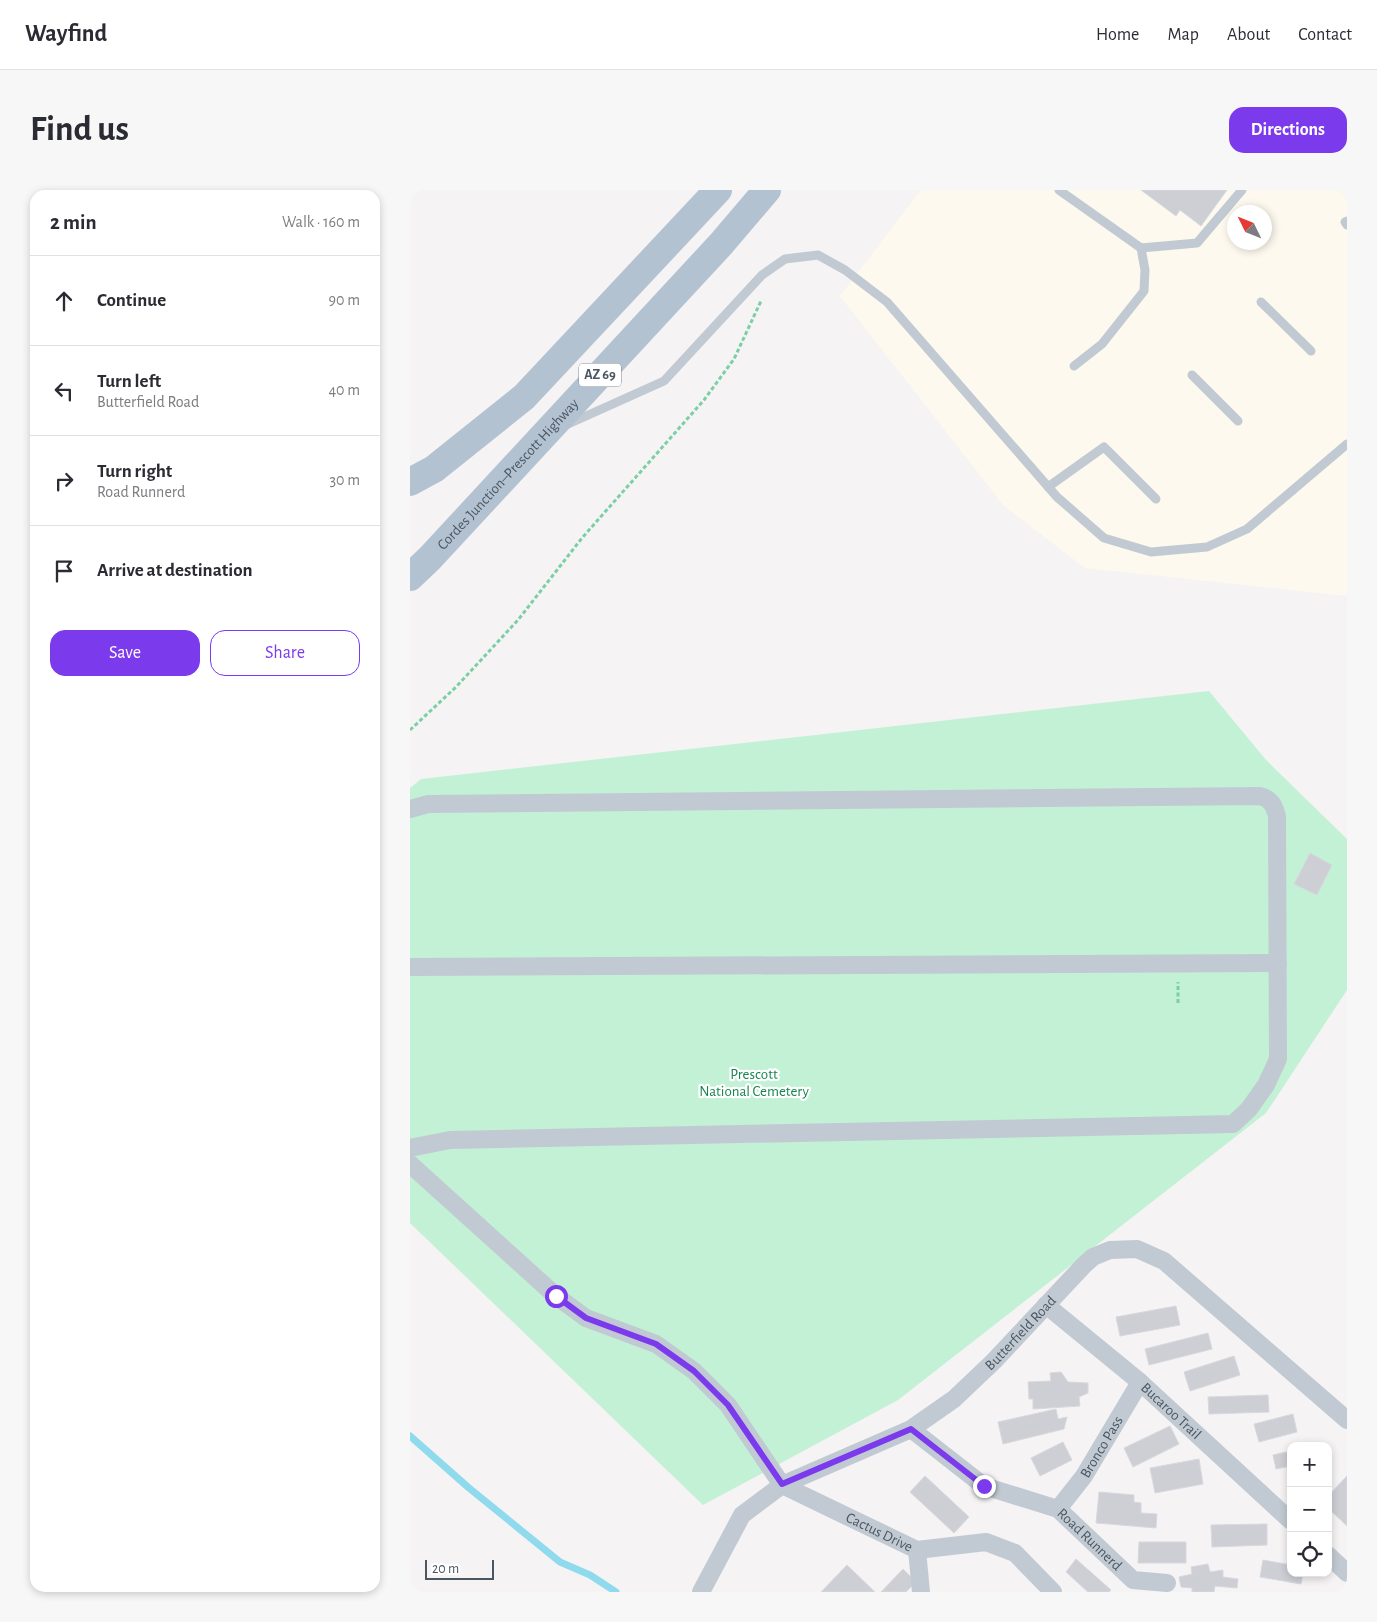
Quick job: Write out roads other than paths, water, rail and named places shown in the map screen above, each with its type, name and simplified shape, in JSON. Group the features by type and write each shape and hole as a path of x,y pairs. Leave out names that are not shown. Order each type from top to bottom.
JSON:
{"main road":[{"path":"410,482 434,469 524,396 718,190"},
{"name":"Cordes Junction–Prescott Highway","path":"410,576 430,558 721,244 767,190"},
{"name":"Cordes Junction–Prescott Highway","path":"410,586 430,558"}],"street":[{"path":"410,809 428,804 1260,796 1268,798 1274,806 1277,816 1278,963 1278,1058 1266,1085 1249,1109 1233,1124 450,1140 410,1148"},
{"path":"410,967 1278,963"},
{"path":"410,1164 556,1296 586,1318 656,1344 694,1371 728,1405 782,1484"},
{"name":"Butterfield Road","path":"701,1592 742,1515 782,1484 911,1429 954,1399 994,1361 1084,1264 1093,1257 1110,1250 1137,1249 1164,1261 1347,1420"},
{"name":"Bucaroo Trail","path":"1046,1305 1140,1382 1287,1517"},
{"name":"Bronco Pass","path":"1058,1509 1084,1476 1140,1382"},
{"name":"Road Runnerd","path":"911,1429 984,1486 1058,1509 1133,1580 1167,1583"},
{"name":"Cactus Drive","path":"782,1484 917,1550 986,1542 1016,1553 1053,1592"},
{"path":"917,1550 921,1592"},
{"path":"1332,1560 1347,1573"}],"lane":[{"path":"1059,190 1141,248 1197,243 1242,190"},
{"path":"1347,221 1345,222 1347,225"},
{"path":"1074,366 1102,344 1144,291 1145,270 1141,248"},
{"path":"543,436 664,381 762,275 785,259 818,255 845,270 887,302 1057,497 1104,538 1151,552 1207,547 1247,529 1347,444"},
{"path":"1262,302 1310,351"},
{"path":"1192,375 1238,421"},
{"path":"1048,487 1104,447 1156,499"}],"waterway":[{"path":"410,1436 469,1488 560,1562 590,1575 616,1592"}],"park label":[{"name":"Prescott National Cemetery","path":"754,1082"}]}
